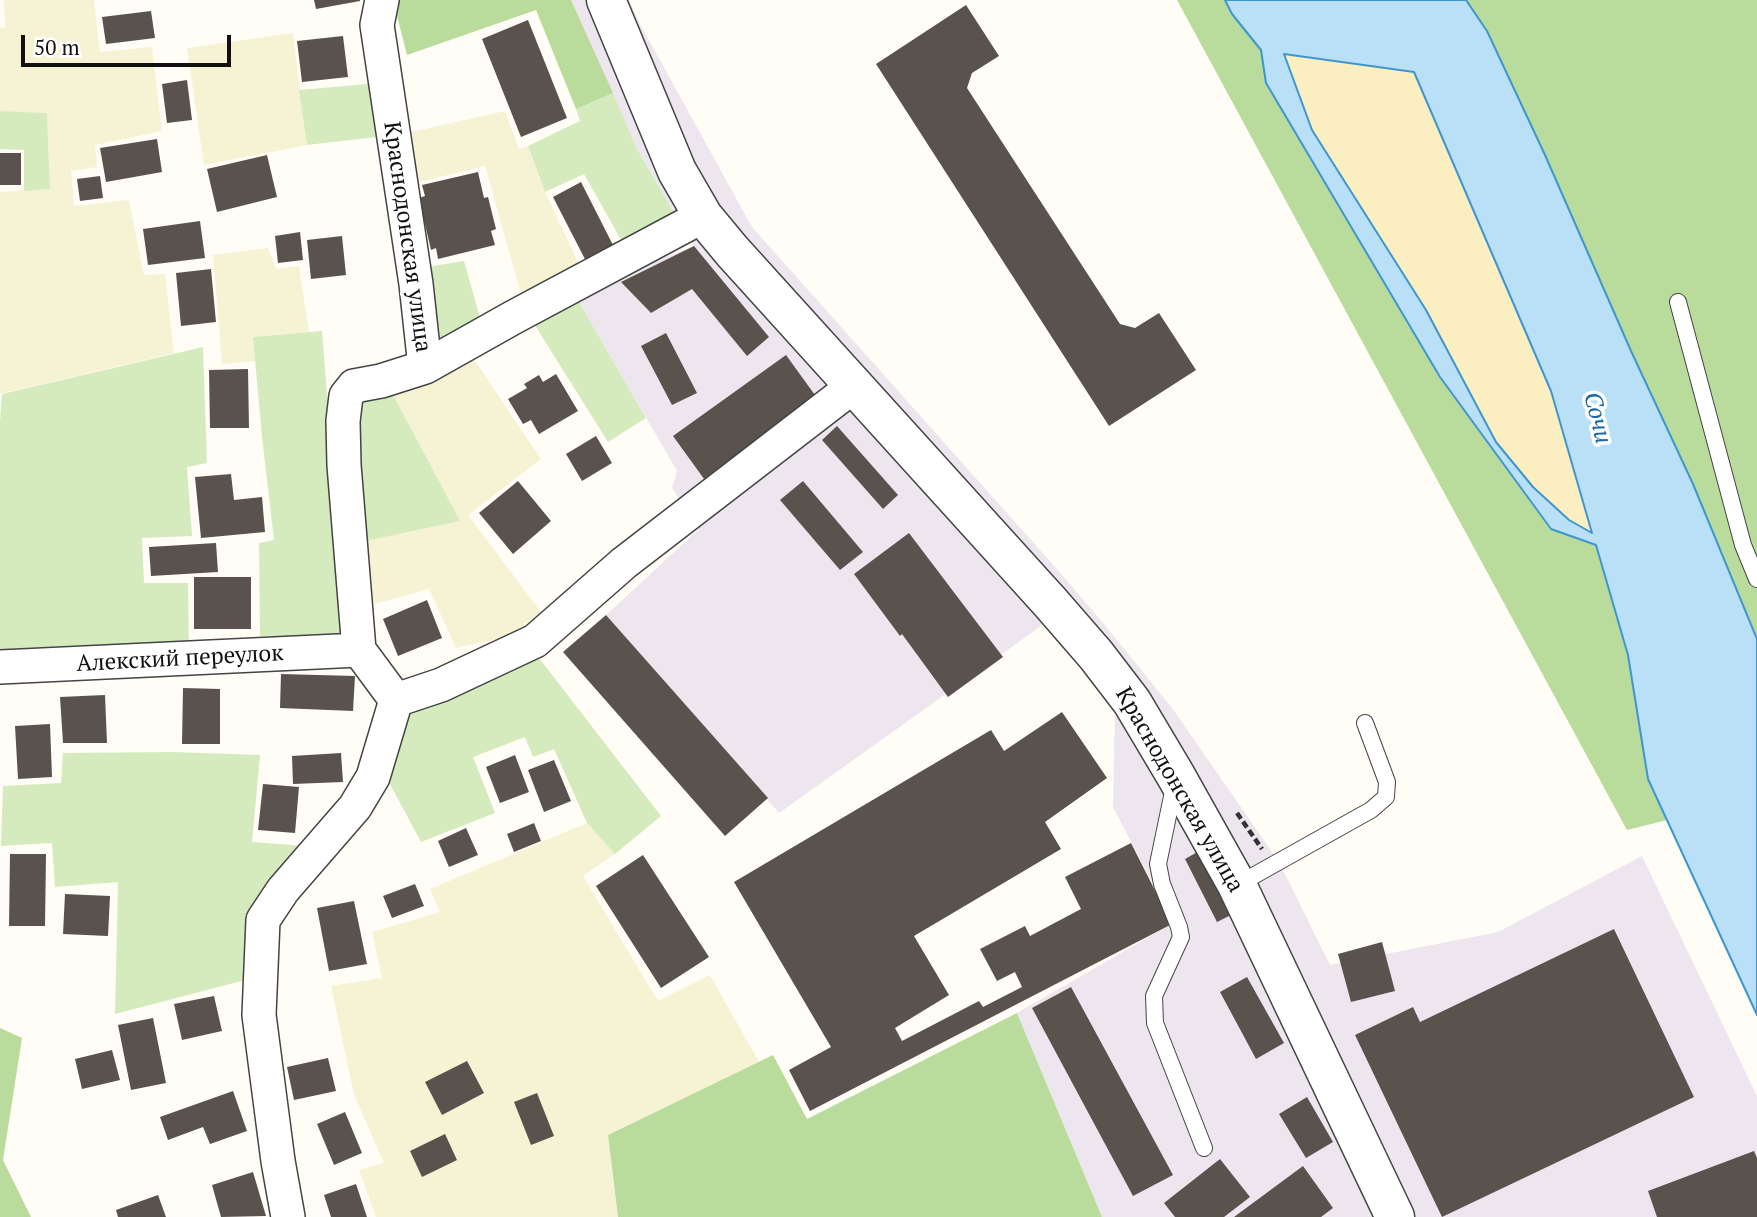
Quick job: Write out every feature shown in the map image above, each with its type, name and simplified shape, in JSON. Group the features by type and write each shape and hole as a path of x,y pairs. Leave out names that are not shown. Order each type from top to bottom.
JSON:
{"street":[{"name":"Краснодонская улица","path":"359,650 344,465 343,421 346,396 354,386 381,381 425,367 416,284 377,25 382,0"},
{"name":"Краснодонская улица","path":"606,0 677,170 703,216 1050,602 1132,702 1177,776 1237,885 1395,1217"},
{"path":"425,367 703,216"},
{"path":"396,700 441,685 535,641 624,563 855,385"},
{"path":"359,650 396,700"},
{"name":"Алекский переулок","path":"0,667 359,650"},
{"path":"288,1217 259,1015 263,920 283,890 355,807 373,776 396,700"}],"lane":[{"path":"1678,302 1743,545 1757,579"},
{"path":"1237,885 1371,810 1386,797 1387,782 1365,723"},
{"path":"1177,776 1158,864 1162,884 1181,937 1154,996 1153,1009 1155,1023 1204,1149"}],"shaded area":[{"path":"4,0 94,0 100,52 152,47 162,131 95,145 97,167 71,171 74,206 129,200 144,275 165,274 174,353 0,394 0,192 50,188 47,113 0,111 0,28 5,28"},
{"path":"571,0 629,0 752,227 1056,568 1172,708 1279,862 1330,965 1498,932 1642,856 1757,1096 1757,1217 1102,1217 1017,1013 1173,923 1113,807 1115,709 1044,624 779,813 606,615 699,529 672,488 677,471 574,293 694,246 637,149"},
{"path":"293,33 307,145 204,165 187,48"},
{"path":"505,111 519,149 528,146 545,192 582,270 523,301 485,166 407,185 398,135"},
{"path":"268,248 276,269 299,266 309,332 254,337 255,361 222,364 213,255"},
{"path":"467,349 541,459 468,515 541,612 507,637 456,648 429,589 374,604 361,542 459,521 390,389"},
{"path":"587,823 615,854 583,876 658,1001 710,975 759,1062 608,1135 618,1217 376,1217 359,1170 384,1163 354,1095 331,986 382,978 372,932 440,912 430,889"}],"green space":[{"path":"393,0 571,0 613,93 576,109 536,10 407,55"},
{"path":"1177,0 1225,0 1232,14 1261,50 1266,83 1440,377 1550,529 1596,545 1628,655 1648,779 1667,820 1627,830"},
{"path":"1466,0 1757,0 1757,639 1693,484 1545,155 1487,31"},
{"path":"379,83 385,136 307,145 299,90"},
{"path":"613,93 637,149 675,214 624,245 584,174 545,192 528,146 580,121 576,109"},
{"path":"0,111 47,113 50,189 24,191 24,150 0,149"},
{"path":"464,261 479,314 478,328 431,350 420,268"},
{"path":"574,293 646,418 608,442 531,319"},
{"path":"322,331 346,637 260,636 259,543 274,540 253,337"},
{"path":"203,347 207,463 187,467 192,536 142,538 144,583 188,583 189,648 5,654 0,649 2,394"},
{"path":"390,389 460,521 361,542 349,453 362,396"},
{"path":"536,654 661,816 615,854 587,823 554,749 533,757 525,737 473,757 495,813 421,842 384,773 403,705"},
{"path":"173,752 260,755 252,842 305,846 253,978 115,1014 118,882 55,887 52,843 1,846 3,786 61,783 63,753"},
{"path":"1017,1013 1102,1217 618,1217 608,1135 773,1055 807,1119"},
{"path":"0,1028 22,1038 3,1160 31,1217 0,1217"}],"sand":[{"path":"1284,54 1414,72 1551,391 1593,534 1569,520 1533,487 1496,442 1426,310 1312,130"}],"water":[{"name":"Сочи","path":"1225,0 1466,0 1487,31 1693,484 1757,639 1757,1015 1648,779 1628,655 1596,545 1551,529 1440,377 1266,83 1261,50 1232,14","holes":["1284,54 1414,72 1551,391 1592,533 1569,520 1533,487 1496,442 1426,310 1312,130"]}],"building":[{"path":"314,0 360,0 360,1 316,9"},
{"path":"966,5 999,56 972,73 967,88 1120,324 1135,328 1159,313 1196,370 1109,426 876,64"},
{"path":"151,11 155,38 106,44 102,17"},
{"path":"528,20 567,118 521,137 482,39"},
{"path":"343,36 348,77 302,82 297,41"},
{"path":"187,80 192,120 167,123 162,84"},
{"path":"157,139 162,172 106,182 100,148"},
{"path":"0,153 21,153 21,185 0,185"},
{"path":"267,155 277,197 217,212 207,169"},
{"path":"478,172 484,198 488,197 496,229 491,231 495,245 438,259 436,248 431,250 419,198 425,196 422,185"},
{"path":"100,176 103,198 80,201 77,179"},
{"path":"581,182 616,251 588,265 553,197"},
{"path":"200,221 205,258 148,265 143,229"},
{"path":"300,232 303,260 278,263 275,236"},
{"path":"342,236 346,275 311,279 307,240"},
{"path":"694,246 769,337 747,356 692,289 651,313 621,282"},
{"path":"211,269 216,322 181,326 176,273"},
{"path":"666,333 697,393 672,405 641,346"},
{"path":"786,355 820,402 707,483 673,436"},
{"path":"248,369 249,428 210,428 209,370"},
{"path":"556,374 578,411 539,434 531,420 523,424 508,399 527,388 524,384 539,375 543,382"},
{"path":"837,426 898,495 883,509 822,440"},
{"path":"596,436 612,463 582,481 566,454"},
{"path":"231,474 234,500 262,497 265,532 201,538 195,477"},
{"path":"518,481 551,521 513,554 479,513"},
{"path":"803,481 863,552 840,570 780,500"},
{"path":"909,533 1003,657 948,697 854,574"},
{"path":"216,543 218,572 151,576 149,547"},
{"path":"194,577 251,577 251,629 194,629"},
{"path":"427,600 442,638 398,656 383,619"},
{"path":"606,615 768,798 725,836 563,652"},
{"path":"281,674 355,676 353,711 280,708"},
{"path":"183,688 220,689 220,744 182,744"},
{"path":"105,695 107,743 63,743 60,697"},
{"path":"1062,712 1107,778 1045,822 1061,849 914,936 949,995 895,1028 902,1041 979,1001 983,1007 1022,987 1015,972 997,981 980,949 1025,926 1030,936 1081,909 1065,877 1131,843 1172,924 810,1111 789,1070 831,1047 734,882 991,730 1004,751"},
{"path":"50,724 52,777 18,779 15,726"},
{"path":"341,753 343,782 293,784 292,756"},
{"path":"515,755 529,792 500,803 486,767"},
{"path":"554,760 571,801 544,812 528,770"},
{"path":"263,784 299,787 295,833 258,830"},
{"path":"534,823 541,841 514,852 507,834"},
{"path":"466,828 478,855 449,867 438,841"},
{"path":"1208,846 1241,910 1217,922 1185,859"},
{"path":"10,854 46,854 45,926 9,926"},
{"path":"643,855 709,957 661,988 596,886"},
{"path":"415,884 424,906 392,918 383,896"},
{"path":"65,894 110,896 108,936 63,934"},
{"path":"354,901 367,964 329,971 317,908"},
{"path":"1614,929 1694,1097 1442,1217 1355,1035 1413,1007 1420,1022"},
{"path":"1382,942 1395,991 1351,1002 1338,954"},
{"path":"1247,977 1284,1043 1256,1059 1220,992"},
{"path":"1071,987 1173,1175 1133,1196 1032,1008"},
{"path":"214,996 222,1031 182,1040 174,1004"},
{"path":"153,1018 166,1083 131,1090 118,1025"},
{"path":"112,1050 120,1080 82,1089 75,1059"},
{"path":"328,1058 336,1091 294,1100 287,1067"},
{"path":"467,1061 484,1093 442,1115 425,1082"},
{"path":"233,1091 247,1131 210,1144 203,1127 168,1140 160,1117"},
{"path":"537,1093 554,1136 531,1145 514,1102"},
{"path":"1307,1097 1333,1142 1306,1158 1279,1114"},
{"path":"345,1112 362,1153 334,1165 317,1124"},
{"path":"445,1134 457,1160 422,1177 410,1151"},
{"path":"1754,1151 1757,1158 1757,1217 1657,1217 1648,1191"},
{"path":"1220,1159 1250,1197 1224,1217 1175,1217 1164,1203"},
{"path":"1303,1166 1333,1208 1321,1217 1234,1217"},
{"path":"253,1172 266,1216 221,1217 212,1185"},
{"path":"356,1184 367,1217 331,1217 324,1195"},
{"path":"158,1195 166,1217 118,1217 116,1210"}]}
